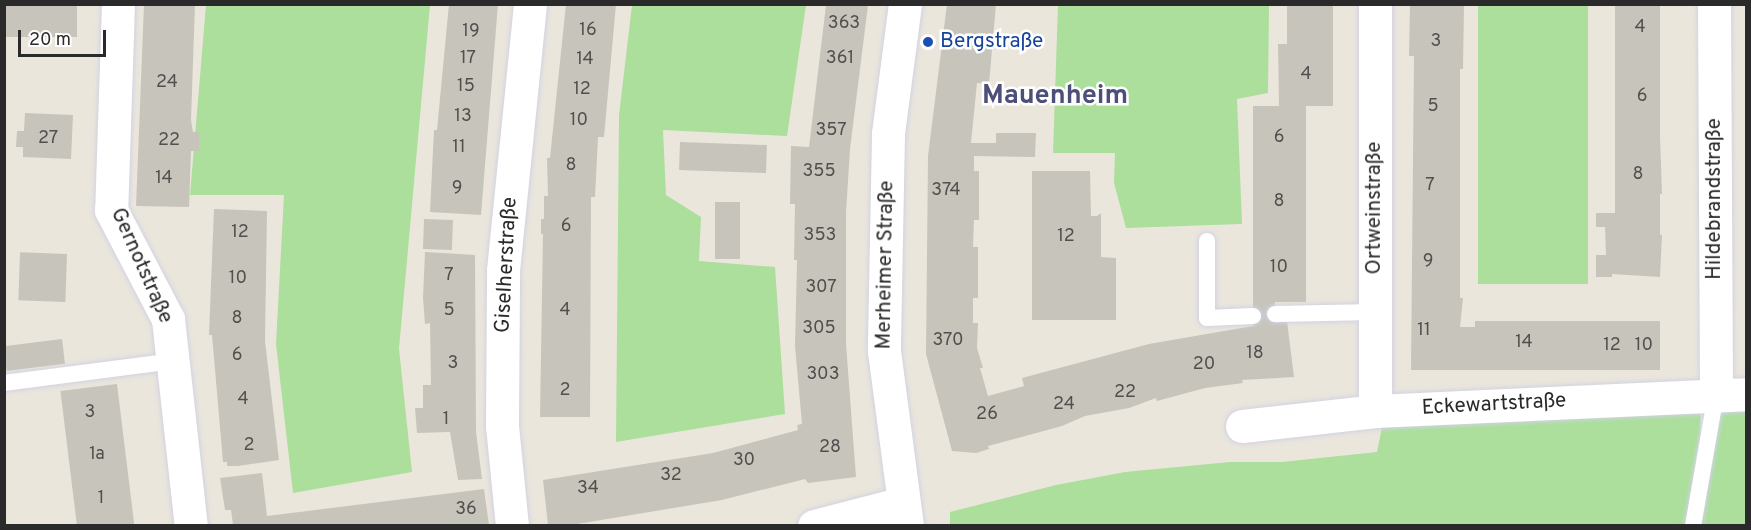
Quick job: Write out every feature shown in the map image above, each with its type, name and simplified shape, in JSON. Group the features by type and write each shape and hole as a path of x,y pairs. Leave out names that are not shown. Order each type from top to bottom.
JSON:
{"street":[{"name":"Gernotstraße","path":"118,4 111,210 168,319 191,525"},
{"name":"Giselherstraße","path":"512,525 502,426 503,270 530,4"},
{"name":"Merheimer Straße","path":"904,4 888,134 884,351 905,514"},
{"name":"Ortweinstraße","path":"1375,4 1375,411"},
{"name":"Hildebrandstraße","path":"1714,4 1731,394"},
{"name":"Eckewartstraße","path":"1242,426 1375,411 1731,394"},
{"path":"814,525 905,514"}],"lane":[{"path":"1207,241 1207,318 1253,316"},
{"path":"1275,314 1375,312"},
{"path":"4,383 173,361"},
{"path":"1693,525 1731,394"}],"green space":[{"path":"206,5 430,5 399,349 412,472 293,493 276,344 284,195 190,195"},
{"path":"632,5 806,5 787,136 663,130 666,195 701,217 699,261 775,267 785,414 616,442 619,115"},
{"path":"1058,5 1269,5 1268,93 1237,99 1242,224 1126,228 1114,183 1115,153 1053,153"},
{"path":"1478,5 1588,5 1588,284 1478,284"},
{"path":"1695,408 1701,415 1700,436 1685,525 950,526 950,512 1056,485 1125,472 1230,462 1282,462 1377,452 1382,427"},
{"path":"1746,408 1746,525 1699,526 1718,409"}],"building":[{"path":"4,4 77,4 77,37 4,37"},
{"path":"144,4 195,4 191,120 193,132 199,132 199,151 191,151 189,207 136,206"},
{"path":"449,4 498,4 481,215 430,212 434,130 437,130"},
{"path":"566,4 616,4 604,137 598,137 595,197 591,197 590,417 540,417 543,234 541,234 541,219 544,219 544,196 548,196 547,158 550,158"},
{"path":"947,4 996,4 989,84 977,83 971,143 996,143 996,133 1036,133 1035,157 974,156 974,171 979,171 979,220 974,220 973,247 978,247 978,298 973,298 973,323 978,323 977,348 988,396 1024,386 1022,378 1149,344 1253,326 1253,106 1279,106 1278,44 1287,44 1287,4 1333,4 1333,106 1306,106 1306,302 1275,302 1275,323 1287,321 1294,377 1242,380 1243,383 1205,388 1157,401 1156,398 1129,408 1085,416 1062,426 988,446 989,449 976,453 952,451 926,354 928,156"},
{"path":"1410,4 1464,4 1463,69 1460,69 1460,298 1463,298 1460,327 1475,327 1475,321 1660,321 1660,370 1411,370 1414,56 1409,56"},
{"path":"1615,4 1660,4 1662,194 1660,194 1660,235 1662,235 1660,277 1612,274 1612,277 1596,277 1596,255 1606,255 1605,227 1596,227 1596,213 1615,213"},
{"path":"826,5 868,5 850,149 846,212 846,344 856,477 808,483 805,479 722,500 571,525 548,525 543,480 713,453 798,430 797,425 802,424 795,346 797,260 794,260 795,204 790,204 791,146 809,147"},
{"path":"25,113 73,115 71,159 23,157 23,147 16,147 17,131 24,131"},
{"path":"680,142 767,145 766,173 679,170"},
{"path":"1032,171 1090,171 1091,216 1101,213 1101,257 1116,258 1116,320 1032,320"},
{"path":"715,202 740,202 740,259 715,259"},
{"path":"214,209 267,211 265,341 279,460 238,466 227,466 227,462 223,462 212,335 209,335"},
{"path":"424,219 453,220 452,250 423,249"},
{"path":"20,252 67,254 65,302 18,300"},
{"path":"425,252 475,255 476,432 482,479 458,480 450,432 417,433 415,408 423,408 423,385 431,385 430,323 425,324 423,298"},
{"path":"62,339 65,364 6,371 4,346"},
{"path":"117,384 134,525 77,526 60,391"},
{"path":"262,473 267,516 484,489 489,525 233,525 231,510 225,510 220,478"}],"place":[{"name":"Bergstraße","path":"928,42"}],"district":[{"name":"Mauenheim","path":"1055,97"}]}
